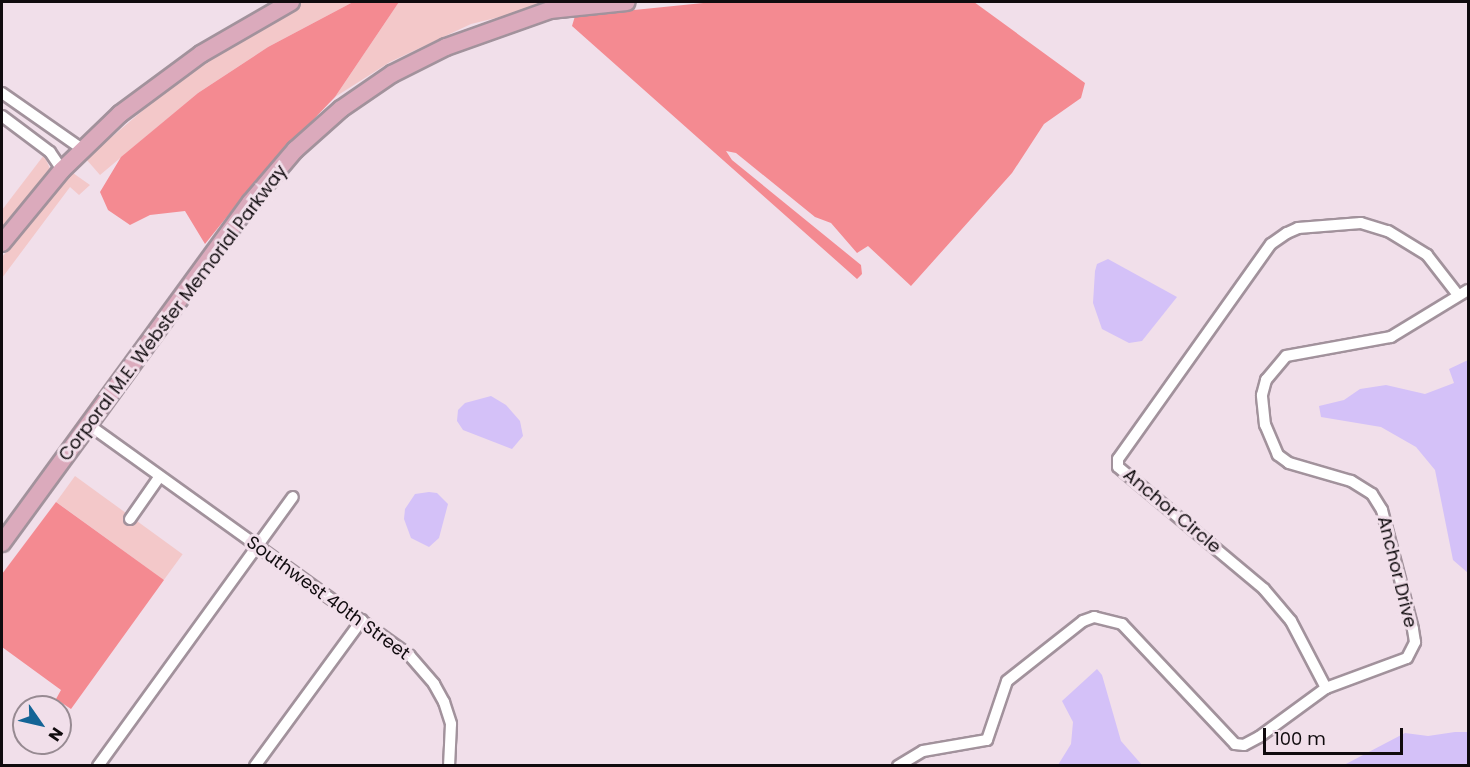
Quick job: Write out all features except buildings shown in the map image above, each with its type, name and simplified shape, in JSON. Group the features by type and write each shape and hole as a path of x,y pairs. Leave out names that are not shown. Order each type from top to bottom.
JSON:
{"main road":[{"path":"2,243 62,170 120,114 201,54 291,2"},
{"name":"Corporal M.E. Webster Memorial Parkway","path":"2,543 250,203 295,150 341,109 392,74 456,43 550,10 627,2"}],"street":[{"path":"2,93 82,149"},
{"path":"2,116 50,152 62,170"},
{"name":"Anchor Circle","path":"1326,688 1290,621 1245,572 1118,467 1118,459 1271,244 1298,228 1361,223 1388,231 1427,255 1458,295"},
{"name":"Anchor Drive","path":"898,765 923,751 987,740 1007,681 1083,621 1094,617 1122,624 1235,744 1245,745 1259,737 1326,688 1407,658 1415,642 1413,629 1382,510 1372,495 1351,481 1289,463 1278,455 1264,424 1262,395 1266,380 1286,356 1391,338 1468,290"},
{"name":"Southwest 40th Street","path":"89,425 410,656 434,684 451,724 452,752 449,765"},
{"path":"130,519 160,476"},
{"path":"98,765 293,497"},
{"path":"255,765 362,620"}],"shaded area":[{"path":"302,2 353,2 268,47 198,93 100,175 86,159 183,76"},
{"path":"353,2 399,2 335,97 262,173 205,244 185,211 150,215 130,225 108,210 100,192 121,157 198,93 268,47"},
{"path":"399,2 561,2 471,24 390,62 335,97"},
{"path":"713,2 974,2 1085,83 1081,98 1044,124 1012,173 911,286 868,246 857,253 831,223 815,217 736,153 726,151 732,160 861,265 862,274 857,279 572,26 575,16"},
{"path":"44,155 51,171 2,229 2,210"},
{"path":"73,173 90,185 79,195 70,187 2,278 2,257"},
{"path":"1108,259 1177,297 1142,341 1129,343 1102,329 1093,303 1095,271 1097,264"},
{"path":"1468,360 1468,573 1453,560 1435,470 1416,447 1381,427 1321,417 1319,406 1344,400 1360,389 1386,385 1425,394 1454,383 1449,369"},
{"path":"115,370 117,371 2,531 2,526"},
{"path":"491,396 506,405 520,421 523,436 512,449 463,430 457,421 458,410 465,403"},
{"path":"75,476 183,554 164,580 56,502"},
{"path":"437,493 448,504 439,538 429,547 411,538 404,519 405,509 415,494"},
{"path":"56,502 164,580 72,708 72,695 58,695 61,690 2,647 2,574"},
{"path":"1097,669 1102,675 1121,741 1142,765 1058,765 1071,744 1073,722 1062,701"},
{"path":"1468,732 1468,765 1344,765 1405,733 1428,736"}]}
